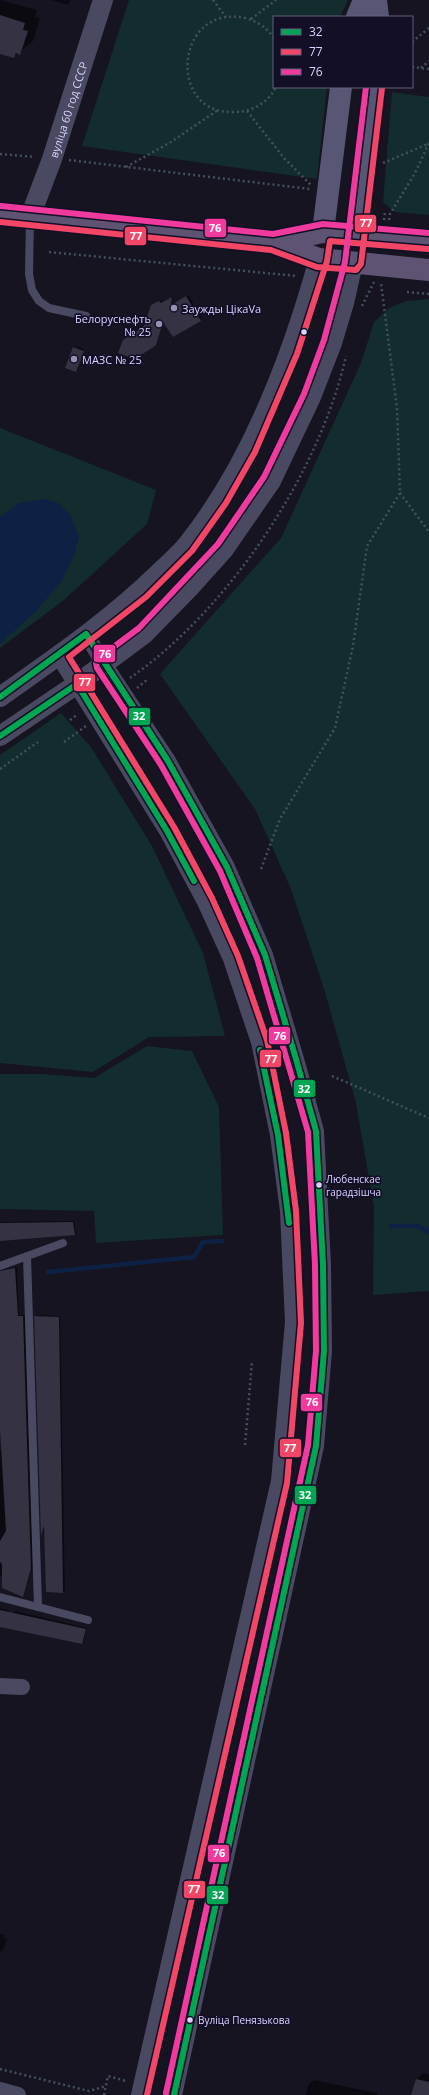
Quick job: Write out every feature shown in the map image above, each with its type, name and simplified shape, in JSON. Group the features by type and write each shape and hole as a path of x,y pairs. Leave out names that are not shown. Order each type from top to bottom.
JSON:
{"main road":[{"path":"357,16 364,0"},
{"path":"376,0 378,16"},
{"path":"319,259 341,88"},
{"path":"353,263 374,88"},
{"path":"0,214 273,242 319,259 429,270"},
{"path":"273,242 323,232 429,241"}],"street":[{"name":"вуліца 60 год СССР","path":"30,217 52,158 103,0"},
{"path":"0,697 86,634 140,591 186,546 219,499 248,449 279,377 306,304 319,259"},
{"path":"0,736 78,684 144,634 189,588 224,549 271,481 311,397 332,343 344,303 353,263"},
{"path":"86,634 168,761 227,867 265,955 316,1131 323,1265 324,1351 316,1446 174,2095"},
{"path":"58,655 78,684 167,831 205,902 230,959 259,1042 278,1135 288,1211 293,1314 279,1481 139,2095"},
{"path":"0,1686 22,1687"},
{"path":"0,2090 18,2095"}],"lane":[{"path":"30,217 29,274 32,290 39,301 49,308 86,316"},
{"path":"0,1266 63,1243"},
{"path":"27,1256 38,1607"},
{"path":"0,1597 88,1620"}],"path":[{"path":"214,0 226,17"},
{"path":"251,19 276,0"},
{"path":"273,37 262,25 251,19 226,17 214,21 195,37 189,48 186,60 190,85 197,96 206,104 218,110 230,113 247,111 265,102 275,88"},
{"path":"413,41 429,28"},
{"path":"420,68 429,61"},
{"path":"413,67 429,69"},
{"path":"125,167 171,142 218,110"},
{"path":"66,160 314,189 284,158 247,111"},
{"path":"382,164 429,143"},
{"path":"390,214 415,173 429,143"},
{"path":"0,154 36,157"},
{"path":"383,222 385,212"},
{"path":"49,252 304,276"},
{"path":"361,307 374,283"},
{"path":"261,869 280,820 335,728 353,646 367,546 400,493 397,408 381,284"},
{"path":"407,292 429,294"},
{"path":"400,493 429,532"},
{"path":"127,680 142,670"},
{"path":"134,690 148,679"},
{"path":"64,742 87,725"},
{"path":"0,769 38,742"},
{"path":"332,1076 429,1118"},
{"path":"245,1445 252,1361"},
{"path":"0,2068 89,2091 106,2086"},
{"path":"104,2095 108,2076 126,2081"}],"green space":[{"path":"129,0 348,0 340,16 273,16 273,88 327,88 317,179 82,146"},
{"path":"392,92 429,97 429,215 395,212 383,202"},
{"path":"429,299 429,1291 373,1295 374,1207 356,1103 325,992 291,889 255,809 160,674 281,538 361,363 374,322 389,308 406,301"},
{"path":"0,428 156,490 147,524 64,600 0,648"},
{"path":"61,713 91,747 152,846 203,953 225,1036 149,1037 93,1072 0,1063 0,755"},
{"path":"147,1046 192,1051 219,1107 223,1235 96,1243 94,1211 0,1209 0,1074 41,1074 94,1078"}],"water":[{"path":"43,499 58,503 71,516 79,537 74,556 62,581 35,612 0,644 0,517 19,503"}],"building":[{"path":"0,15 25,23 23,30 28,31 20,55 16,53 14,58 0,54"},
{"path":"186,296 201,321 173,337 163,322 156,345 149,350 134,359 118,353 123,340 144,326 151,305 159,301 161,303 172,297 171,305"},
{"name":"МАЗС № 25","path":"73,347 84,351 76,372 65,368"},
{"path":"73,1222 75,1235 0,1241 0,1223"},
{"path":"15,1268 18,1316 23,1316 31,1569 23,1597 2,1588 2,1564 0,1562 0,1541 6,1531 0,1429 0,1271"},
{"path":"34,1316 59,1317 63,1593 46,1592 44,1526 41,1536"},
{"path":"0,1610 86,1629 82,1644 0,1627"},
{"path":"416,2079 429,2082 429,2095 411,2095"}],"waterway":[{"path":"391,1226 418,1226 429,1232"},
{"path":"48,1272 194,1257 203,1242 222,1241"}],"transit line":[{"name":"76","path":"166,2093 308,1445 316,1351 315,1265 308,1132 257,958 220,871 161,765 97,668 96,663 99,658 139,628 218,544 264,477 304,394 324,340 345,262 366,88"},
{"name":"77","path":"0,222 271,250 317,267 356,270 361,264 382,88"},
{"name":"76","path":"1,206 273,234 323,224 429,233"},
{"name":"77","path":"147,2095 287,1483 301,1323 296,1211 286,1133 267,1040 238,956 212,898 174,827 69,657 146,597 192,551 226,503 255,452 297,354 327,261 330,241 428,249"},
{"name":"32","path":"0,697 86,634 168,761 227,867 265,955 316,1131 323,1265 324,1351 316,1446 174,2095"},
{"name":"32","path":"0,736 77,684 167,831 194,881"},
{"name":"32","path":"260,1050 278,1135 289,1223"}],"place":[{"name":"Заужды ЦікаVа","path":"174,308"},
{"name":"Белоруснефть № 25","path":"159,324"},
{"name":"МАЗС № 25","path":"74,359"},
{"name":"Любенскае гарадзішча","path":"319,1185"},
{"name":"Вуліца Пенязькова","path":"190,2020"}]}
